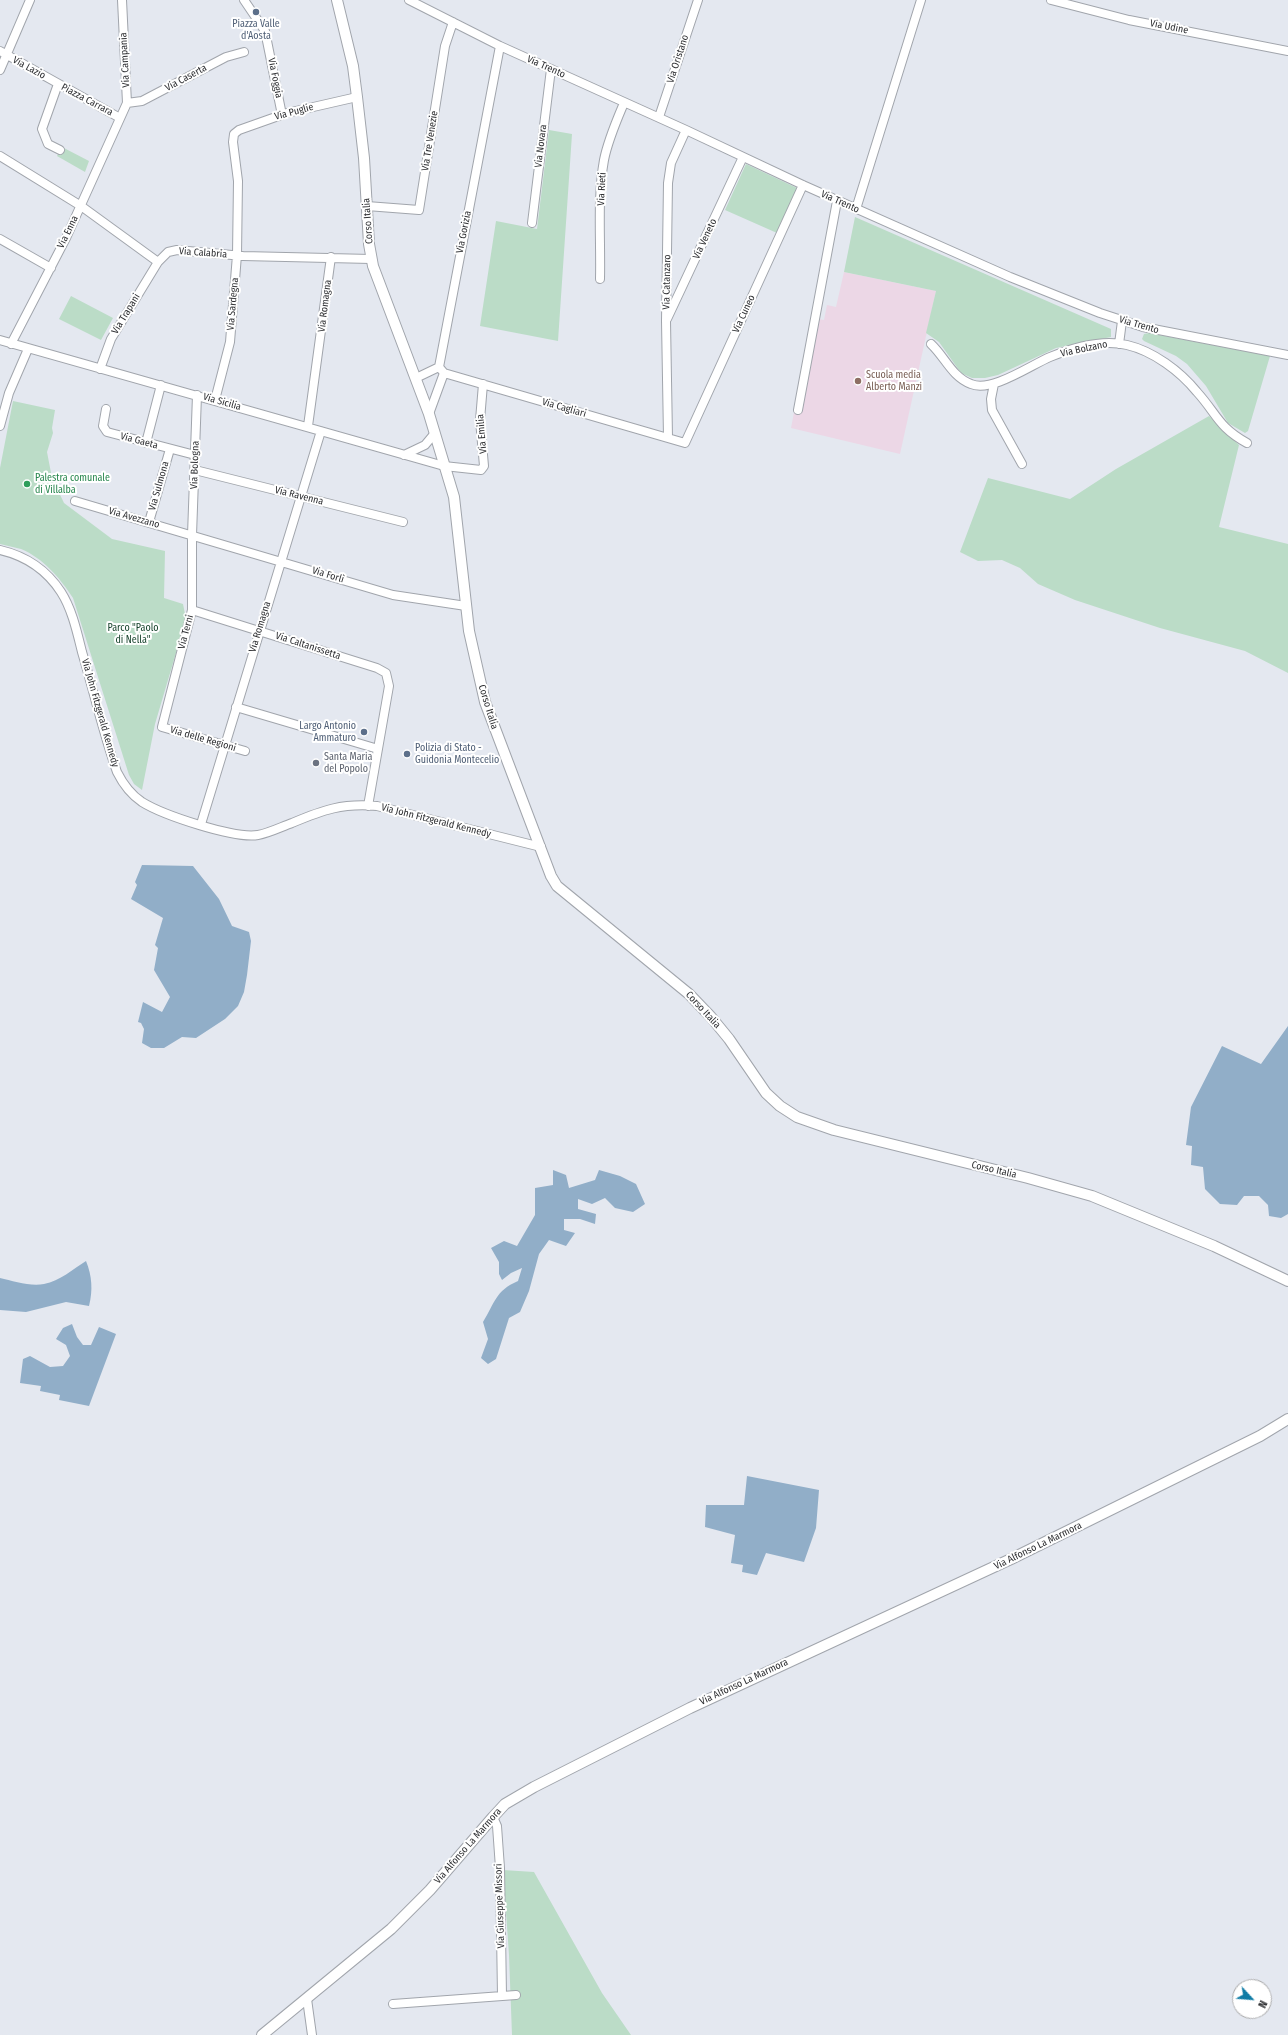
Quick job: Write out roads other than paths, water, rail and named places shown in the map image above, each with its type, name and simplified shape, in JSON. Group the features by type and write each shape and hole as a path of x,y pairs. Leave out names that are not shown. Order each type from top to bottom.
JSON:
{"street":[{"path":"0,70 3,53 30,0"},
{"name":"Via Campania","path":"120,118 127,103 122,0"},
{"name":"Via Foggia","path":"244,0 265,32 282,115"},
{"name":"Corso Italia","path":"337,0 353,66 364,158 371,259 429,414 456,507 466,606 474,658 489,714 552,879 560,890 673,979 689,994 722,1030 766,1093 791,1114 834,1130 1028,1178 1092,1196 1214,1246 1288,1281"},
{"name":"Via Trento","path":"409,0 500,46 624,103 659,117 837,201 1010,277 1122,321 1174,334 1288,355"},
{"name":"Via Oristano","path":"659,117 698,0"},
{"path":"856,209 921,0"},
{"name":"Via Udine","path":"1051,0 1129,20 1288,51"},
{"name":"Via Tre Venezie","path":"367,206 419,210 445,46 453,22"},
{"name":"Via Gorizia","path":"429,414 442,370 500,46"},
{"name":"Via Caserta","path":"127,103 142,101 226,57 244,52"},
{"name":"Via Lazio","path":"3,53 58,84"},
{"name":"Via Novara","path":"532,223 551,69"},
{"name":"Piazza Carrara","path":"60,150 48,144 42,129 58,84 120,118"},
{"name":"Via Puglie","path":"234,134 239,130 282,115 357,97"},
{"name":"Via Rieti","path":"600,279 601,192 603,165 610,136 624,103"},
{"name":"Via Enna","path":"11,344 51,268 81,206 120,118"},
{"name":"Via Catanzaro","path":"668,437 666,321 669,174 673,158 686,130"},
{"name":"Via Sardegna","path":"215,400 230,342 237,255 238,182 233,142 234,134"},
{"path":"0,156 81,206 158,262"},
{"name":"Via Veneto","path":"666,321 743,157"},
{"name":"Via Cuneo","path":"684,443 802,185"},
{"path":"798,410 837,201"},
{"path":"0,239 51,268"},
{"name":"Via Calabria","path":"158,262 165,254 174,250 237,255 371,259"},
{"name":"Via Romagna","path":"308,426 331,257"},
{"name":"Via Trapani","path":"100,369 111,339 158,262"},
{"path":"1119,344 1122,321"},
{"name":"Via Sicilia","path":"0,340 308,426 444,466"},
{"name":"Via Bolzano","path":"931,344 940,352 955,374 975,386 994,384 1045,360 1088,346 1119,344 1136,348 1172,368 1196,390 1224,428 1247,443"},
{"path":"0,426 9,393 28,349"},
{"path":"416,378 442,370"},
{"name":"Via Cagliari","path":"442,370 483,384 668,437 684,443"},
{"name":"Via Emilia","path":"444,466 477,471 484,467 480,420 483,384"},
{"path":"994,384 991,399 992,410 1022,464"},
{"path":"146,443 161,385"},
{"name":"Via Bologna","path":"192,534 197,395"},
{"name":"Via Gaeta","path":"106,408 103,426 106,432 195,456"},
{"name":"Via Romagna","path":"201,824 321,431"},
{"path":"404,455 425,445 434,433"},
{"name":"Via Sulmona","path":"149,522 170,449"},
{"name":"Via Ravenna","path":"195,470 403,522"},
{"name":"Via Avezzano","path":"75,501 192,534"},
{"name":"Via Forlì","path":"192,534 393,595 466,606"},
{"name":"Via Terni","path":"162,727 192,610 192,534"},
{"name":"Via John Fitzgerald Kennedy","path":"0,550 21,556 34,564 51,579 63,596 76,627 112,759 125,786 139,799 150,806 234,834 255,836 270,832 327,809 344,805 368,806 395,810 541,847"},
{"name":"Via Caltanissetta","path":"192,610 377,668 386,673 389,683 378,750"},
{"path":"236,707 378,750 368,806"},
{"name":"Via delle Regioni","path":"162,727 245,751"},
{"name":"Via Alfonso La Marmora","path":"262,2035 366,1952 406,1915 430,1890 493,1816 506,1804 534,1787 690,1708 1011,1559 1260,1436 1288,1419"},
{"name":"Via Giuseppe Missori","path":"493,1816 497,1826 500,1868 502,1996"},
{"path":"393,2004 516,1996"},
{"path":"307,1999 312,2035"}],"water":[{"path":"142,865 193,866 219,899 232,926 249,932 251,941 244,992 238,1006 225,1019 196,1038 182,1037 164,1048 151,1048 142,1043 144,1029 141,1023 138,1022 143,1002 162,1012 170,997 154,970 158,948 155,945 163,918 131,899 137,885 135,882"},
{"path":"1288,1026 1288,1214 1281,1218 1269,1216 1268,1205 1259,1196 1244,1196 1237,1205 1220,1204 1205,1189 1203,1167 1191,1165 1192,1146 1186,1145 1191,1107 1222,1046 1261,1064"},
{"path":"553,1170 566,1175 569,1188 595,1180 599,1170 620,1176 636,1184 645,1204 633,1212 615,1208 605,1198 592,1204 578,1199 578,1209 596,1214 595,1224 580,1219 564,1219 564,1230 575,1233 566,1246 549,1240 539,1254 529,1291 520,1312 509,1318 496,1359 488,1364 481,1358 488,1339 483,1322 500,1293 518,1281 522,1268 511,1273 502,1280 499,1274 499,1262 491,1248 504,1241 517,1246 535,1215 535,1188 553,1185"},
{"path":"86,1261 90,1272 91,1283 89,1306 66,1302 26,1312 0,1310 0,1278 39,1285 61,1278"},
{"path":"72,1324 77,1337 83,1345 91,1345 99,1327 116,1334 89,1406 59,1400 60,1395 40,1391 41,1386 20,1383 23,1359 30,1356 50,1367 63,1366 70,1356 66,1345 56,1339 63,1328"},
{"path":"747,1476 819,1490 816,1528 804,1562 766,1553 757,1575 742,1572 743,1565 731,1563 735,1535 705,1527 706,1505 744,1505"}],"place":[{"name":"Piazza Valle d'Aosta","path":"256,12"},
{"name":"Scuola media Alberto Manzi","path":"858,381"},
{"name":"Palestra comunale di Villalba","path":"27,484"},
{"name":"Largo Antonio Ammaturo","path":"364,732"},
{"name":"Polizia di Stato - Guidonia Montecelio","path":"407,754"},
{"name":"Santa Maria del Popolo","path":"316,763"}],"park label":[{"name":"Parco \"Paolo di Nella\"","path":"133,634"}]}
